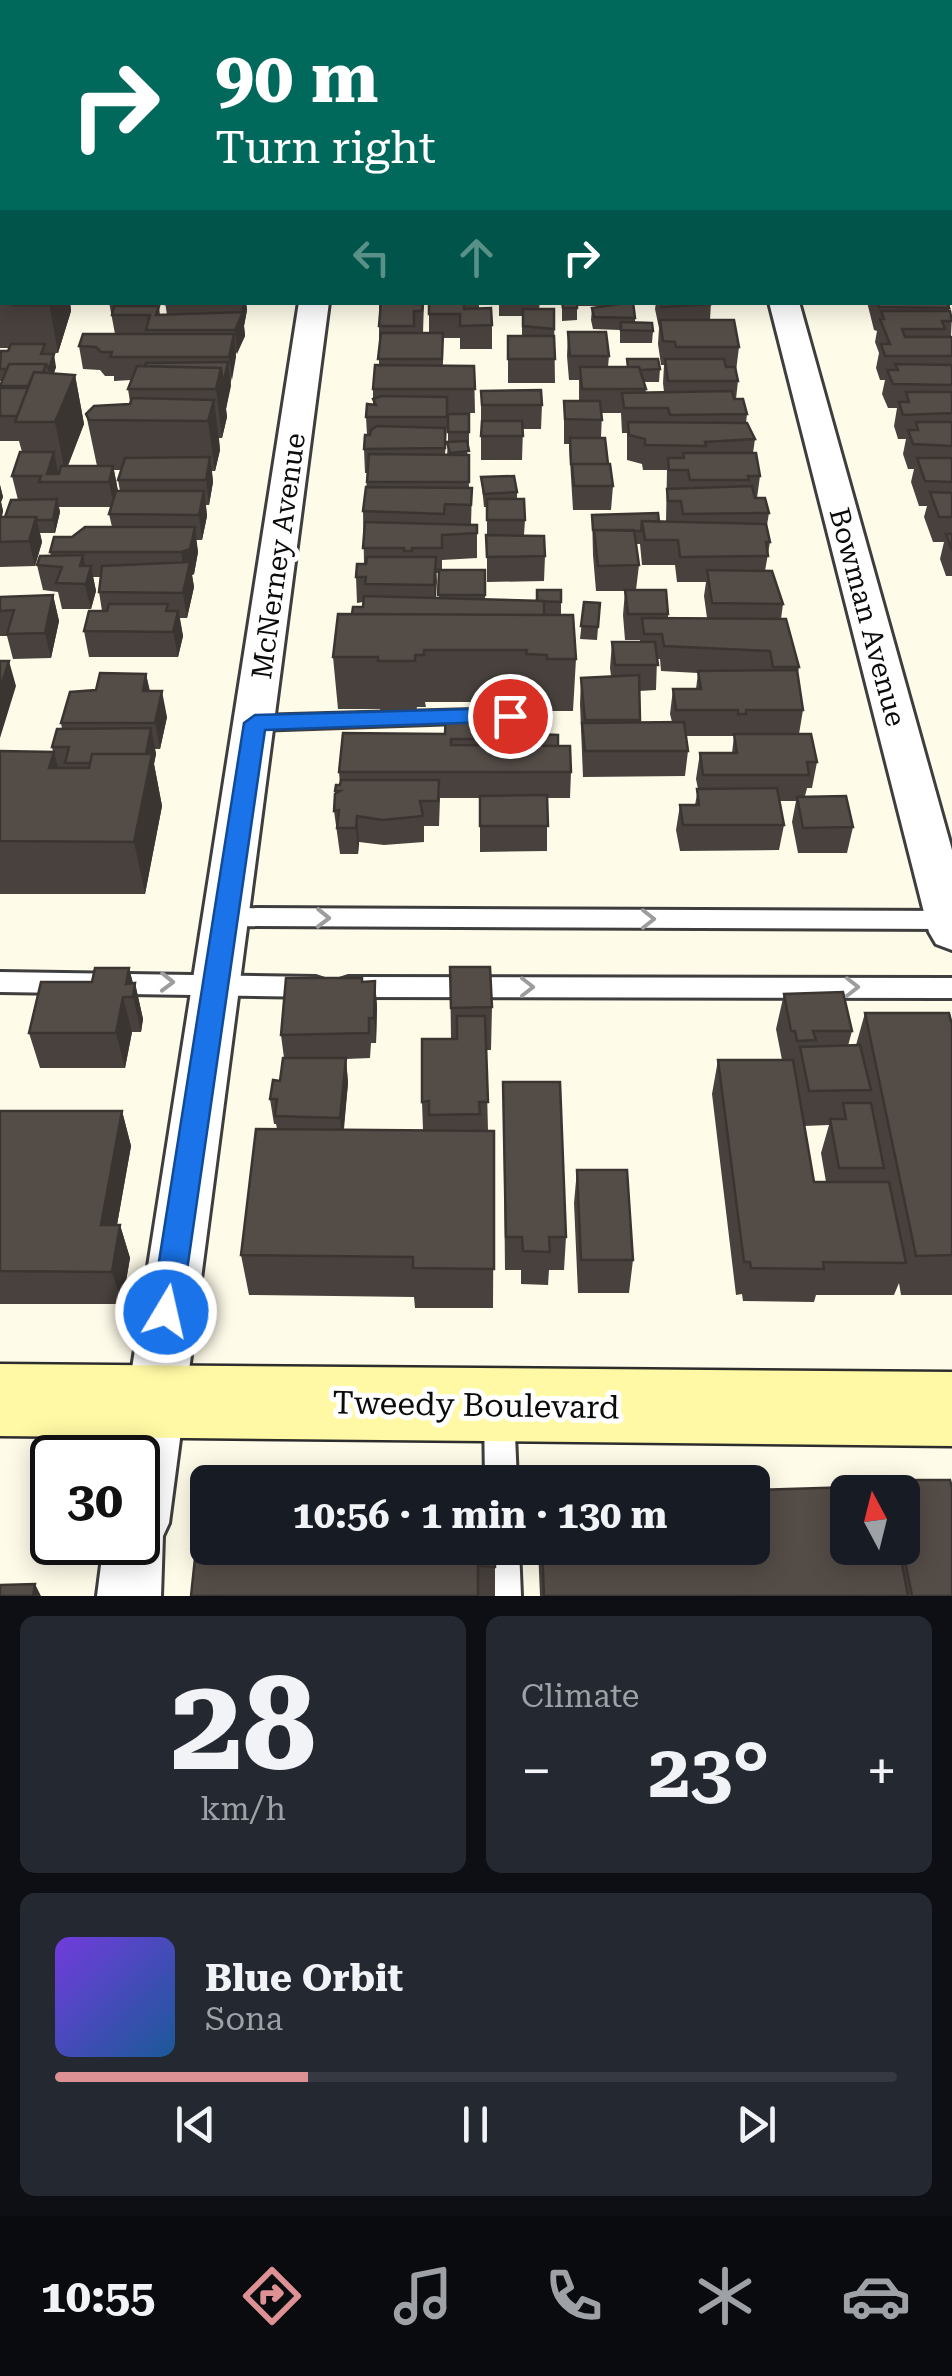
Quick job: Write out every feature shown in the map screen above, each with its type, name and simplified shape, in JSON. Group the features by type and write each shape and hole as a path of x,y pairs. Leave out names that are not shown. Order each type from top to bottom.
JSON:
{"main road":[{"name":"Tweedy Boulevard","path":"0,1400 952,1409"}],"street":[{"name":"McNerney Avenue","path":"149,1435 314,305"},
{"name":"Bowman Avenue","path":"785,305 951,924"},
{"path":"128,1596 132,1565"}],"lane":[{"path":"255,723 510,716"},
{"path":"225,917 951,924"},
{"path":"0,982 291,987 952,988"},
{"path":"499,1407 501,1465"},
{"path":"503,1565 504,1596"}],"building":[{"path":"381,305 423,305 422,311 414,311 414,326 379,326"},
{"path":"429,305 491,308 492,325 460,326 460,314 429,314"},
{"path":"633,305 635,318 594,317 592,308"},
{"path":"948,305 949,308 879,307"},
{"path":"114,306 159,306 156,315 243,312 235,330 146,330 150,315 112,315"},
{"path":"523,309 554,309 554,329 523,326"},
{"path":"881,311 950,311 952,321 942,321 945,329 902,329 905,337 952,337 952,356 885,356 881,344 890,344 880,319 884,319"},
{"path":"660,320 734,320 739,347 676,347 675,342 663,341"},
{"path":"621,322 652,323 653,331 621,330"},
{"path":"568,332 606,332 609,356 570,356"},
{"path":"381,333 443,333 442,359 378,359"},
{"path":"83,334 234,334 229,357 110,357 112,352 79,346"},
{"path":"508,336 554,336 555,359 508,359"},
{"path":"11,344 45,344 41,354 54,354 49,369 46,364 9,364 7,369 0,369 1,351 8,351"},
{"path":"627,359 658,359 660,369 628,367"},
{"path":"665,359 724,359 726,367 735,367 738,381 668,381"},
{"path":"228,362 223,385 221,368 145,366 146,363"},
{"path":"9,364 46,364 43,373 34,372 28,386 0,386"},
{"path":"895,364 952,365 952,385 893,384 887,370 898,370"},
{"path":"375,365 474,366 475,389 373,389"},
{"path":"137,366 221,368 216,389 128,389"},
{"path":"580,367 639,367 646,389 582,389"},
{"path":"34,372 75,375 55,422 15,422"},
{"path":"0,388 28,388 17,416 0,416"},
{"path":"541,390 542,405 482,405 481,391"},
{"path":"732,391 734,399 743,399 747,414 670,415 668,408 624,408 622,393"},
{"path":"906,392 952,392 952,413 903,415 899,402 909,402"},
{"path":"447,397 447,417 366,417 367,404 376,405 373,399"},
{"path":"132,398 214,400 208,421 89,420 86,414 94,406 130,404"},
{"path":"564,401 600,401 602,420 565,419"},
{"path":"448,414 469,414 469,432 448,432"},
{"path":"482,421 522,421 523,436 481,436"},
{"path":"628,422 747,423 755,439 705,442 706,446 645,445 645,439 629,435"},
{"path":"916,422 952,422 952,446 913,444 908,430 918,430"},
{"path":"377,426 445,428 445,448 364,449 365,435"},
{"path":"570,438 605,438 608,464 571,464"},
{"path":"467,441 469,451 450,453 447,442"},
{"path":"20,452 54,452 47,474 59,474 61,466 113,466 109,482 39,482 41,476 12,476"},
{"path":"683,453 756,453 760,476 748,476 749,480 690,480 688,470 669,470 668,458 684,458"},
{"path":"369,454 469,455 469,482 367,482"},
{"path":"210,457 206,480 118,480 125,458"},
{"path":"917,458 952,458 952,482 925,481"},
{"path":"572,464 610,464 613,486 574,486"},
{"path":"514,476 517,492 484,494 481,477"},
{"path":"752,486 755,498 765,498 769,513 683,514 681,501 668,501 667,489"},
{"path":"366,487 472,488 471,505 445,504 444,514 363,511"},
{"path":"116,491 204,491 199,515 109,514"},
{"path":"930,492 952,493 952,517 939,517"},
{"path":"57,499 53,520 5,517 11,500"},
{"path":"487,499 524,499 525,520 487,520"},
{"path":"658,513 659,522 642,521 641,531 593,530 592,515"},
{"path":"0,517 36,517 29,541 0,542"},
{"path":"642,521 766,524 768,556 680,557 678,540 645,540"},
{"path":"365,522 477,525 477,533 442,535 442,548 363,548"},
{"path":"85,527 195,527 190,549 181,552 50,552 54,537 72,537"},
{"path":"594,530 634,530 639,565 598,566"},
{"path":"486,535 544,536 545,556 487,557"},
{"path":"83,555 80,566 91,566 86,584 56,583 62,567 37,565 40,556"},
{"path":"367,557 436,557 434,585 365,584 366,577 356,577 357,564 366,564"},
{"path":"190,562 183,593 99,592 102,566"},
{"path":"439,570 485,570 485,595 438,595"},
{"path":"707,570 772,571 783,604 712,603"},
{"path":"537,590 561,590 561,602 537,601"},
{"path":"625,590 666,590 668,614 628,614"},
{"path":"53,595 45,633 7,634 14,610 0,611 0,597"},
{"path":"364,596 544,601 544,615 352,614 353,607 363,607"},
{"path":"584,602 600,603 598,627 581,626"},
{"path":"109,604 168,604 166,611 178,611 173,632 84,631 89,611 107,611"},
{"path":"338,614 573,615 576,659 547,659 547,655 526,654 527,650 424,650 424,655 415,655 415,661 333,657"},
{"path":"642,618 786,619 799,667 773,667 770,651 664,646 662,634 644,634"},
{"path":"612,642 655,642 658,665 615,665"},
{"path":"0,661 9,661 0,689"},
{"path":"797,670 803,710 746,710 746,714 738,714 738,710 676,710 673,689 701,689 698,671"},
{"path":"100,673 146,674 143,691 162,691 155,723 61,723 70,692 96,690"},
{"path":"639,675 640,720 585,720 581,678"},
{"path":"446,711 488,711 487,722 502,722 502,739 451,739 451,745 570,746 571,772 339,772 343,733 445,734"},
{"path":"684,722 688,751 585,751 582,723"},
{"path":"151,728 146,754 92,754 90,763 65,763 69,747 52,747 57,729"},
{"path":"513,733 558,735 558,746 513,745"},
{"path":"734,734 811,734 817,762 807,762 809,775 703,775 700,753 737,753"},
{"path":"0,751 54,752 49,768 89,768 92,754 152,754 134,842 0,841"},
{"path":"341,780 439,780 438,801 420,801 423,816 382,820 357,816 356,828 337,828 339,810 334,811 335,794 340,791 335,791"},
{"path":"777,788 784,825 683,825 680,805 699,805 697,789"},
{"path":"547,795 548,826 480,826 480,796"},
{"path":"846,796 853,827 803,828 797,797"},
{"path":"450,967 490,967 492,1007 451,1008"},
{"path":"95,968 129,968 126,984 135,983 133,997 123,997 116,1033 29,1033 41,982 92,982"},
{"path":"286,978 375,981 374,1018 369,1018 369,1033 281,1035"},
{"path":"843,992 852,1031 813,1031 816,1040 797,1041 795,1031 791,1031 784,994"},
{"path":"865,1013 949,1013 952,1255 916,1256"},
{"path":"457,1016 485,1016 488,1102 479,1102 480,1114 429,1115 429,1101 422,1102 422,1039 457,1039"},
{"path":"860,1045 871,1090 809,1091 800,1047"},
{"path":"283,1058 346,1058 340,1118 275,1116 277,1099 270,1099 273,1080 280,1081"},
{"path":"718,1060 793,1060 814,1182 889,1182 906,1263 823,1262 824,1269 751,1268 750,1262 744,1262"},
{"path":"503,1082 560,1082 566,1237 549,1237 550,1252 523,1251 522,1237 506,1237"},
{"path":"843,1103 871,1103 884,1168 839,1168 830,1119 846,1119"},
{"path":"0,1111 122,1111 101,1225 120,1225 112,1272 0,1271"},
{"path":"256,1129 494,1131 494,1269 413,1268 413,1257 241,1255"},
{"path":"577,1170 627,1170 633,1260 581,1260"},
{"path":"920,1480 950,1480 952,1596 912,1596 906,1565 920,1565"},
{"path":"830,1488 830,1565 902,1565 908,1596 544,1596 543,1565 770,1565 770,1489"},
{"path":"194,1565 495,1565 478,1566 478,1596 191,1596"},
{"path":"35,1584 33,1596 0,1596 0,1585"}],"route":[{"path":"166,1312 255,723 510,716"}]}
